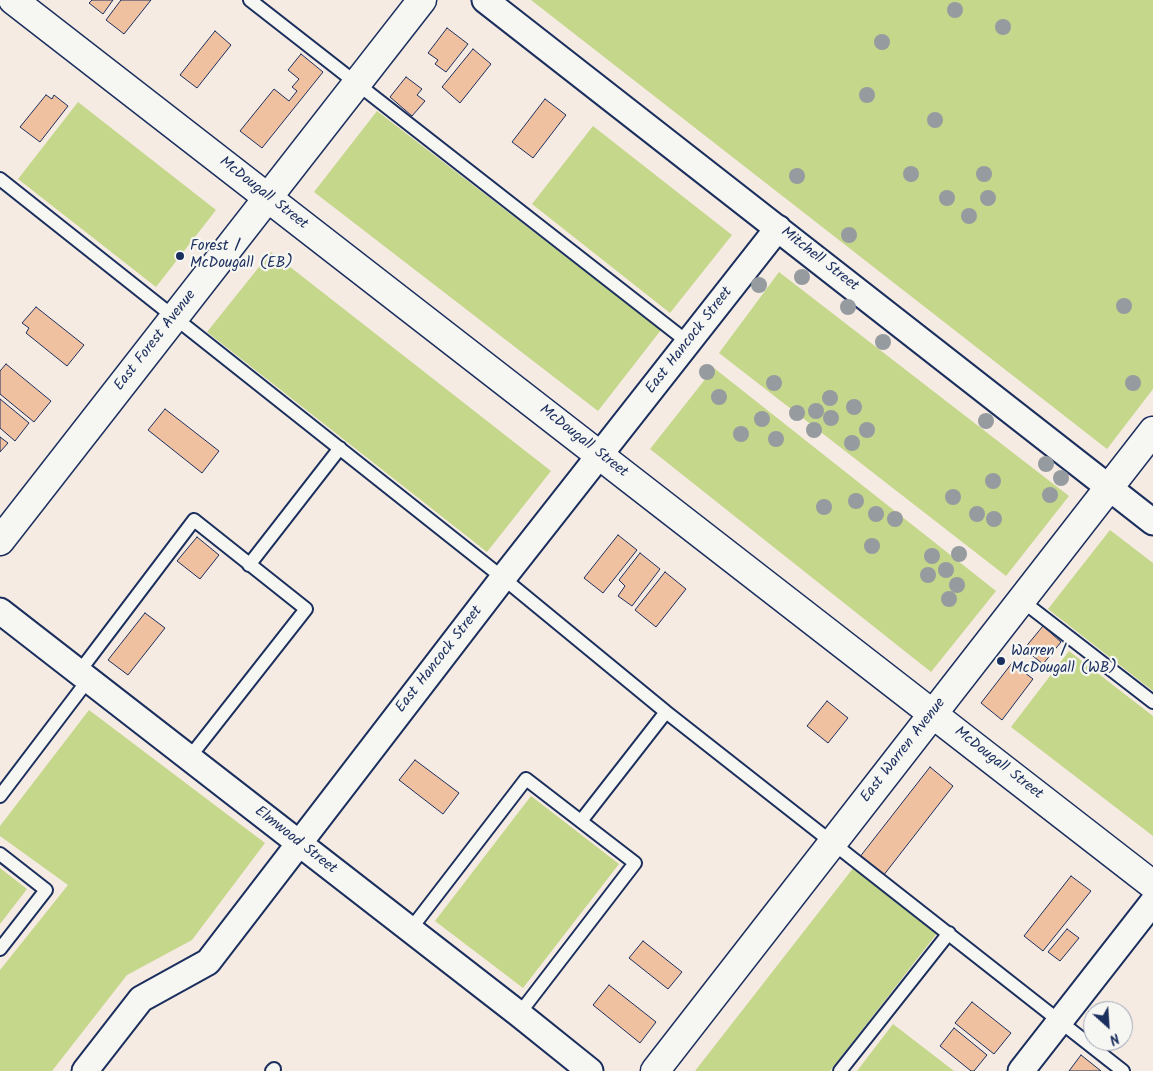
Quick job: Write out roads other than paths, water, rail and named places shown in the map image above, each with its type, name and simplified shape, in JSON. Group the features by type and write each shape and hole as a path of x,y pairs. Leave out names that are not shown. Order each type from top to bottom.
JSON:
{"main road":[{"name":"McDougall Street","path":"13,0 1153,885"},
{"name":"East Forest Avenue","path":"0,541 422,0"},
{"name":"East Warren Avenue","path":"655,1071 1153,431"}],"street":[{"name":"Mitchell Street","path":"485,0 1153,522"},
{"name":"East Hancock Street","path":"85,1071 141,999 208,962 298,843 778,228"},
{"name":"Elmwood Street","path":"0,611 590,1071"},
{"path":"1022,1071 1153,902"}],"lane":[{"path":"250,0 688,343"},
{"path":"0,196 4,182 504,578 666,712 1123,1071"},
{"path":"249,565 340,448"},
{"path":"0,796 194,520 306,610 189,758"},
{"path":"1021,600 1153,702"},
{"path":"581,822 666,712"},
{"path":"410,930 526,779 635,863 519,1014"},
{"path":"0,854 46,890 0,949"},
{"path":"840,1071 949,933"}],"place":[{"name":"Forest / McDougall (EB)","path":"180,256"},
{"name":"Warren / McDougall (WB)","path":"1001,661"}]}
